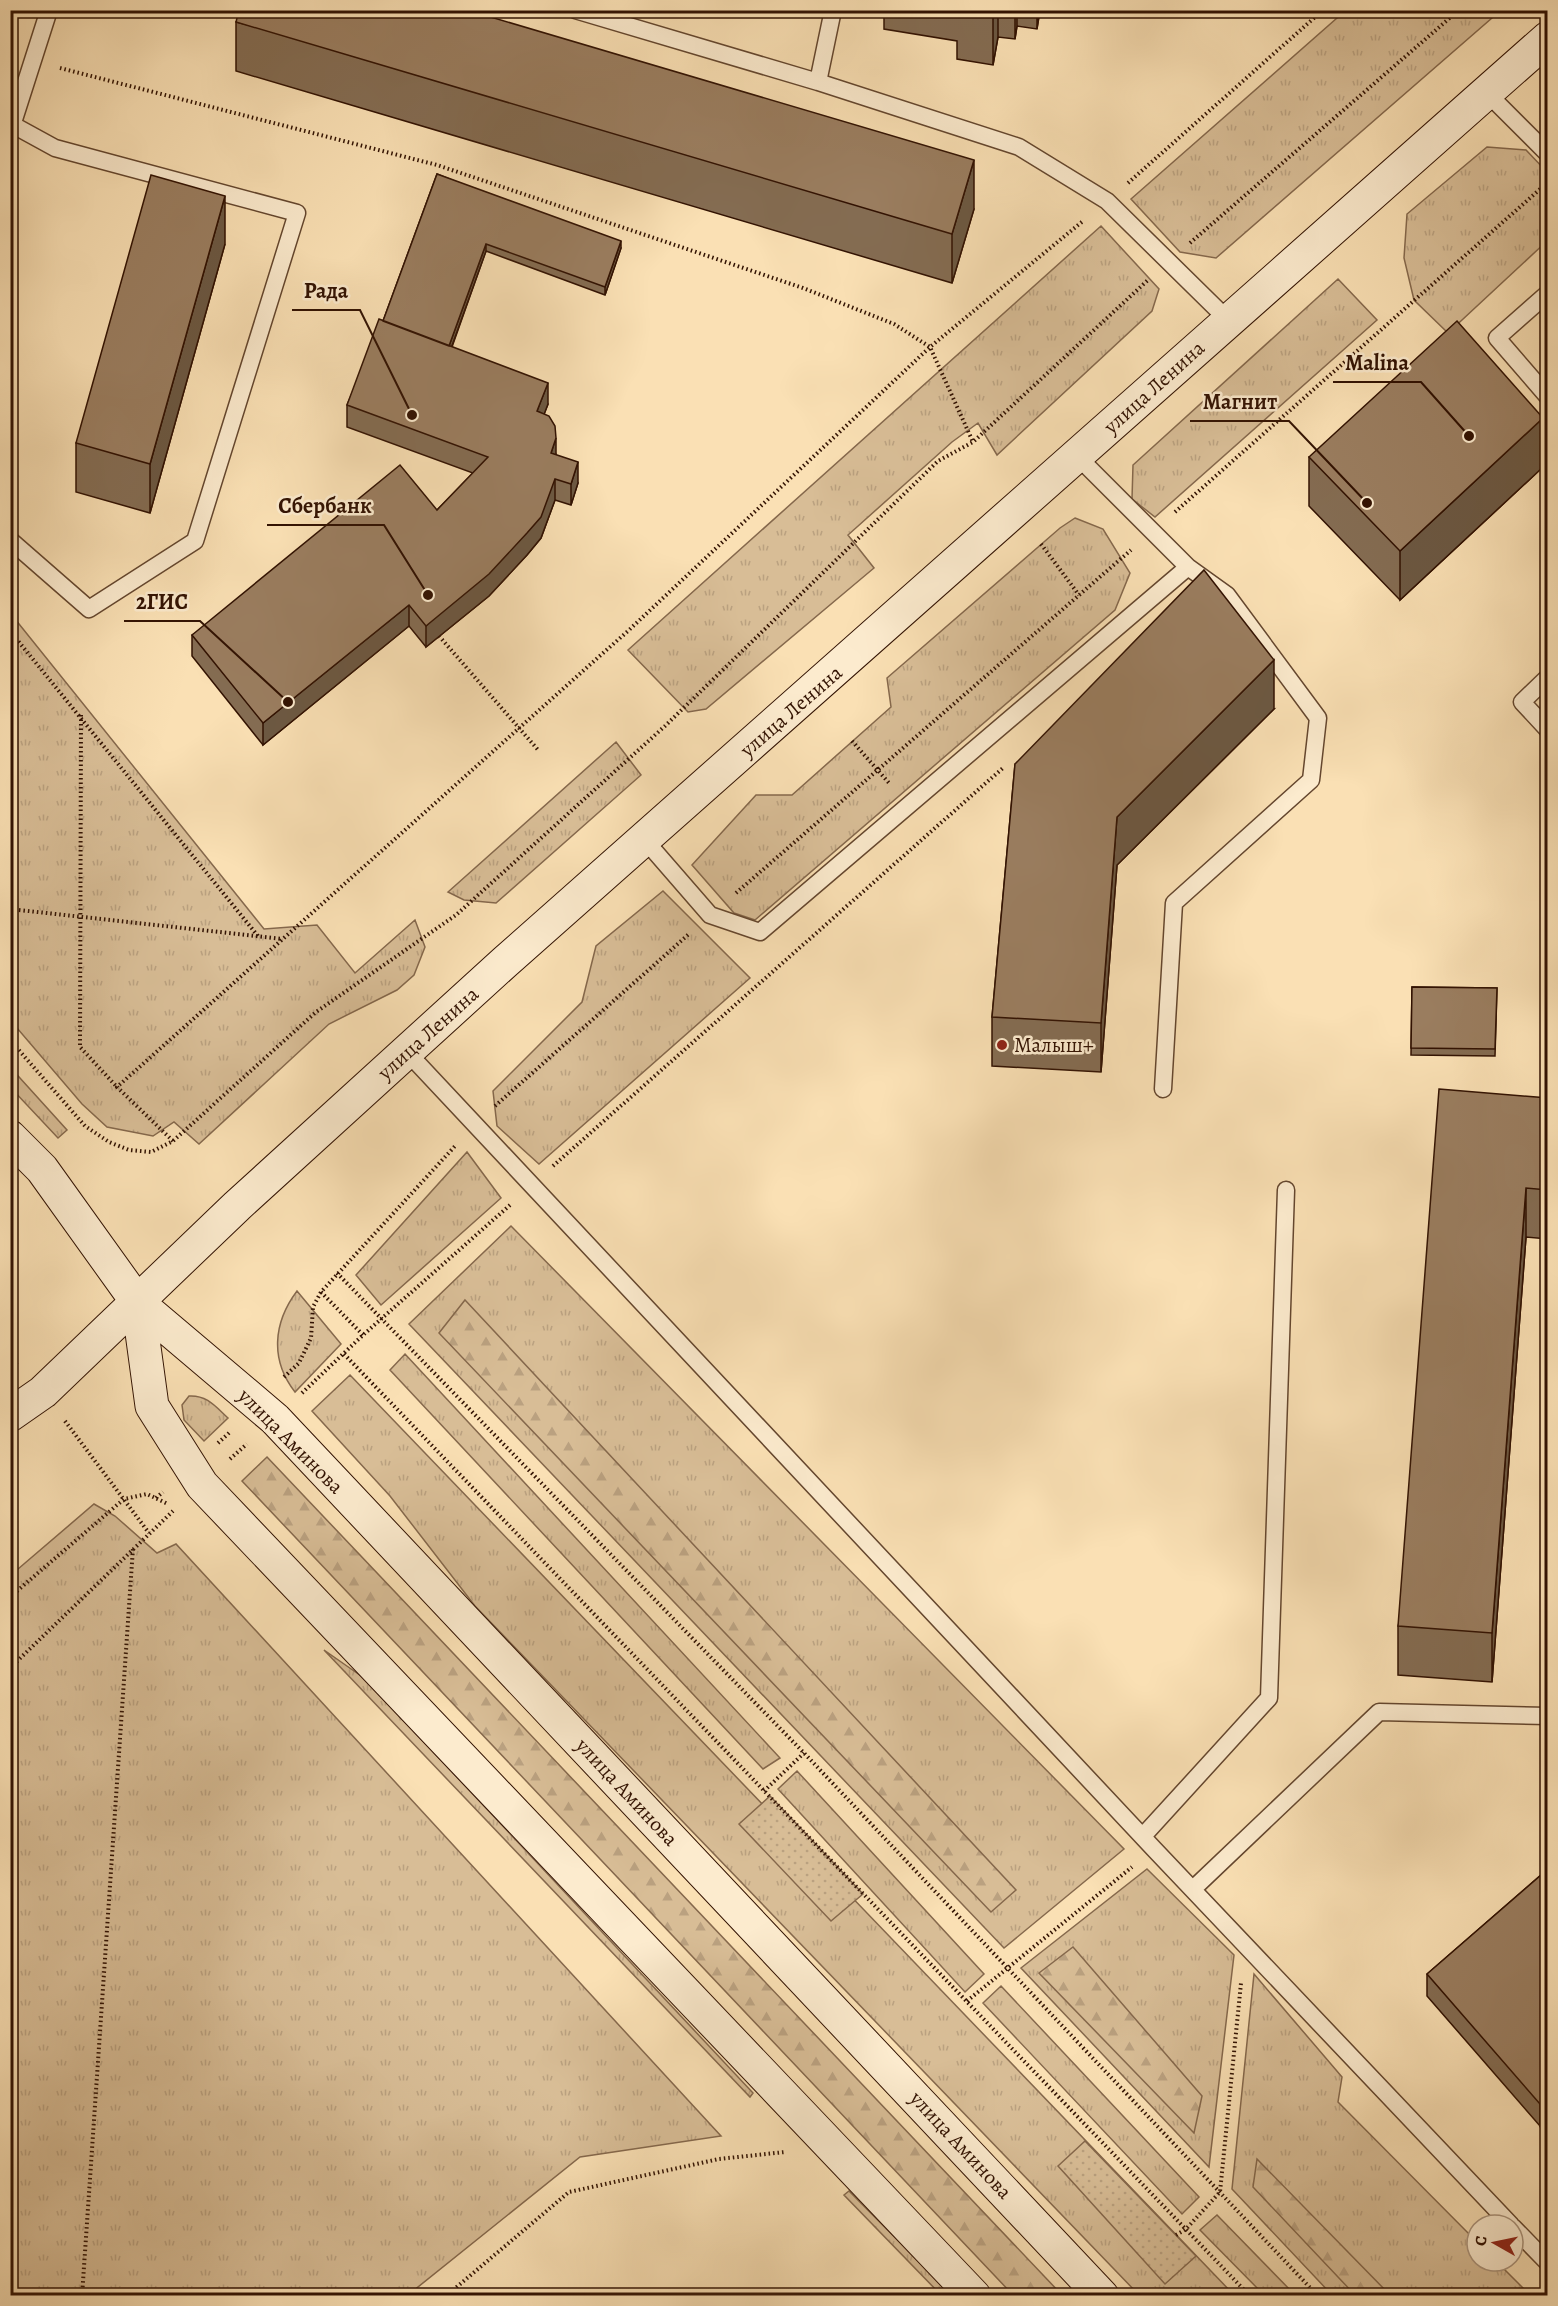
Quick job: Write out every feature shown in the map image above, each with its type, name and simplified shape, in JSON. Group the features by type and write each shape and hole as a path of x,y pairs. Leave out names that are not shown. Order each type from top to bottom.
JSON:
{"street":[{"name":"улица Ленина","path":"10,1433 43,1392 237,1206 644,839 1548,38"},
{"name":"улица Аминова","path":"10,1137 42,1169 138,1303 274,1419 1102,2295"},
{"name":"улица Аминова","path":"138,1303 152,1406 202,1485 974,2295"},
{"name":"улица Ленина","path":"10,1414 43,1392"}],"lane":[{"path":"10,540 89,609 195,541 297,213 55,148 12,129 49,10"},
{"path":"575,10 818,82 1019,147 1107,201 1229,321"},
{"path":"818,82 833,10"},
{"path":"1486,92 1548,154"},
{"path":"1548,293 1497,338 1548,397"},
{"path":"1077,456 1188,567 1227,596 1318,718 1311,780 1174,903 1163,1089"},
{"path":"644,839 710,915 760,932 1188,567"},
{"path":"1548,677 1522,702 1548,730"},
{"path":"407,1052 1500,2213"},
{"path":"1149,1843 1269,1698 1286,1190"},
{"path":"1193,1889 1379,1712 1548,1716"},
{"path":"1525,2239 1548,2263"}],"path":[{"path":"117,1087 520,729 930,347 1107,201 1323,10"},
{"path":"10,1040 85,1126 109,1142 129,1150 152,1152 173,1141 316,1012 456,915 665,726 938,461 973,442 1168,262 1459,10"},
{"path":"33,61 437,165 803,288 894,324 930,347 973,442"},
{"path":"284,1378 298,1363 311,1338 314,1307 321,1292 475,1124 710,915 1079,595 1548,182"},
{"path":"1041,544 1079,595"},
{"path":"10,631 81,715 258,936"},
{"path":"439,636 539,751"},
{"path":"81,715 80,1047 117,1087 173,1141"},
{"path":"852,741 908,805"},
{"path":"297,1398 363,1335 384,1319 1005,766"},
{"path":"10,909 284,939"},
{"path":"337,1273 804,1753 1318,2295"},
{"path":"321,1292 363,1335"},
{"path":"344,1354 1250,2295"},
{"path":"10,1358 43,1392 150,1533"},
{"path":"214,1446 231,1431"},
{"path":"223,1465 252,1439"},
{"path":"10,1597 124,1499 147,1494 176,1508 10,1668"},
{"path":"82,2295 133,1548"},
{"path":"764,1791 804,1753"},
{"path":"967,2001 1149,1843"},
{"path":"1176,2235 1186,2229 1220,2192 1245,1945"},
{"path":"446,2295 568,2192 719,2159 794,2151 813,2127"}],"green space":[{"path":"1345,11 1500,11 1216,258 1180,252 1131,199"},
{"path":"1487,147 1526,150 1547,172 1547,241 1448,333 1414,300 1404,258 1407,214"},
{"path":"1101,226 1159,289 1152,311 997,455 978,423 952,442 848,535 874,568 706,709 688,712 628,650"},
{"path":"1338,279 1377,320 1155,517 1132,499 1133,465"},
{"path":"1075,518 1103,529 1130,573 1115,610 755,920 734,913 692,865 756,795 792,795 891,707 887,678 1060,528"},
{"path":"11,614 264,929 317,925 355,973 415,920 425,947 414,975 397,990 329,1024 199,1144 174,1122 153,1136 107,1127 82,1104 11,1021"},
{"path":"616,742 641,775 496,903 464,900 448,892"},
{"path":"663,891 750,978 539,1164 497,1126 493,1091 582,1002 596,946"},
{"path":"10,1067 67,1130 58,1138 11,1088"},
{"path":"467,1152 501,1198 381,1305 356,1275"},
{"path":"511,1226 1124,1849 1004,1948 409,1324"},
{"path":"297,1291 341,1344 295,1392 281,1367 278,1342 283,1316"},
{"path":"465,1300 1016,1890 991,1912 439,1333"},
{"path":"405,1354 780,1758 763,1769 390,1370"},
{"path":"350,1375 1234,2295 1139,2295 475,1606 390,1496 312,1411"},
{"path":"189,1396 206,1399 228,1418 204,1441 184,1420 182,1405"},
{"path":"267,1457 1062,2295 1013,2295 242,1481"},
{"path":"94,1504 115,1516 157,1553 176,1544 721,2136 580,2157 408,2295 11,2295 11,1575"},
{"path":"324,1650 364,1678 753,2093 750,2097"},
{"path":"797,1771 984,1974 965,1992 778,1789"},
{"path":"770,1796 863,1894 831,1921 739,1824"},
{"path":"1147,1869 1234,1955 1209,2167 1021,1968"},
{"path":"1073,1947 1202,2096 1194,2133 1039,1973"},
{"path":"1254,1974 1342,2077 1338,2102 1465,2230 1465,2273 1508,2273 1530,2295 1332,2295 1232,2189"},
{"path":"1001,1986 1199,2197 1182,2214 983,2003"},
{"path":"1085,2141 1196,2256 1165,2284 1058,2166"},
{"path":"1257,2159 1390,2295 1355,2295 1253,2187"},
{"path":"849,2191 952,2295 941,2295 844,2195"},
{"path":"1217,2215 1295,2295 1264,2295 1200,2230"}],"building":[{"path":"239,10 467,10 974,160 952,234 236,22"},
{"path":"957,10 994,10 993,17"},
{"path":"437,174 621,241 605,287 486,244 449,346 383,321"},
{"path":"151,175 225,196 150,464 76,443"},
{"path":"379,319 548,383 537,411 549,416 555,426 556,438 551,453 578,462 571,484 555,479 541,517 489,574 426,626 409,605 263,723 192,635 400,465 437,510 488,457 347,405"},
{"path":"1457,321 1543,418 1400,551 1309,457"},
{"path":"1204,570 1274,660 1117,817 1101,1023 992,1017 1015,764"},
{"path":"1412,987 1497,988 1495,1049 1411,1048"},
{"path":"1439,1089 1548,1098 1548,1190 1526,1188 1492,1633 1398,1626"},
{"path":"1548,1869 1548,2098 1540,2104 1427,1974"}],"place":[{"name":"Рада","path":"412,415"},
{"name":"Malina","path":"1469,436"},
{"name":"Магнит","path":"1367,503"},
{"name":"Сбербанк","path":"428,595"},
{"name":"2ГИС","path":"288,702"},
{"name":"Малыш+","path":"1002,1045"}]}
